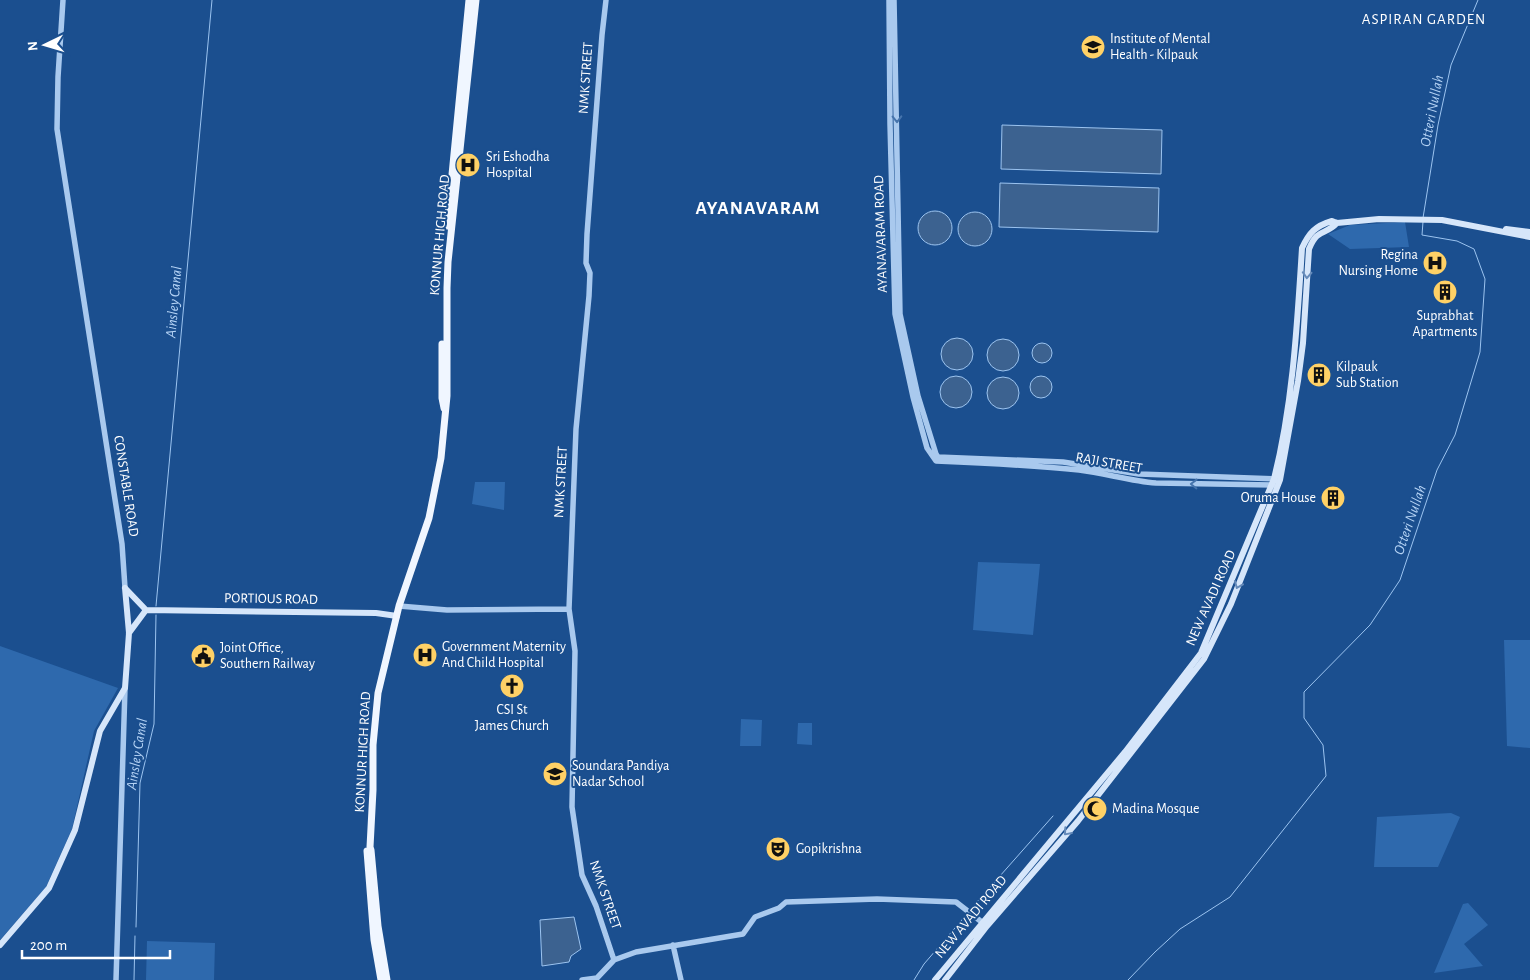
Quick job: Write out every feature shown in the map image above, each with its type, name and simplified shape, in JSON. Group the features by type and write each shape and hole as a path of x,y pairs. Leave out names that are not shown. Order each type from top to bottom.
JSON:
{"main road":[{"name":"KONNUR HIGH ROAD","path":"445,413 442,398 443,271 469,0"},
{"name":"KONNUR HIGH ROAD","path":"387,980 378,926 372,850 370,847 373,745 378,693 399,606 429,518 441,458 448,396 448,262 476,0"},
{"name":"NEW AVADI ROAD","path":"945,980 987,926 1078,821 1204,659 1231,604 1276,482 1298,381 1303,343 1309,250 1314,238 1322,231 1334,227 1337,223 1379,219 1431,220 1530,232"},
{"name":"NEW AVADI ROAD","path":"1487,228 1492,231 1530,237"},
{"name":"NEW AVADI ROAD","path":"935,980 1124,752 1201,653 1276,482"},
{"path":"125,588 146,610 129,633"},
{"name":"CONSTABLE ROAD","path":"125,588 129,633 125,688"},
{"name":"PORTIOUS ROAD","path":"146,610 376,613 397,616"},
{"path":"0,945 49,888 75,830 100,731 125,688"},
{"path":"370,847 367,850 368,876 374,940 381,980"}],"street":[{"name":"CONSTABLE ROAD","path":"63,0 57,129 122,544 125,588"},
{"name":"NMK STREET","path":"606,0 593,149 586,263 590,273 589,296 576,429 569,609 575,652 572,807 582,875 596,906 614,960"},
{"name":"AYANAVARAM ROAD","path":"889,0 895,314 913,397 927,448 938,459"},
{"name":"AYANAVARAM ROAD","path":"894,0 900,312 918,396 938,459"},
{"name":"RAJI STREET","path":"938,459 1063,462 1139,474 1217,477 1276,482"},
{"name":"RAJI STREET","path":"938,459 1044,466 1101,473 1138,482 1217,484 1276,482"},
{"path":"1217,477 1217,484"},
{"path":"399,606 447,610 569,609"},
{"name":"CONSTABLE ROAD","path":"116,980 125,688"},
{"path":"582,980 597,978 614,960 636,952 744,934 755,917 779,908 786,902 877,899 956,902 983,924"},
{"path":"673,945 681,980"}],"shaded area":[{"path":"1002,125 1162,130 1161,174 1001,169"},
{"path":"1000,183 1159,188 1158,232 999,227"},
{"path":"935,211 942,212 947,216 951,221 951,235 947,240 942,244 935,245 928,244 923,240 919,235 918,228 919,221 923,216 928,212"},
{"path":"975,212 987,217 992,229 987,241 975,246 963,241 958,229 963,217"},
{"path":"1405,222 1409,247 1350,249 1328,234 1350,225"},
{"path":"957,338 969,342 973,354 969,366 957,370 945,366 941,354 945,342"},
{"path":"1003,339 1015,343 1019,355 1015,367 1003,371 991,367 987,355 991,343"},
{"path":"1042,343 1049,346 1052,353 1049,360 1042,363 1035,360 1032,353 1035,346"},
{"path":"956,376 968,380 972,392 968,404 956,408 944,404 940,392 944,380"},
{"path":"1041,376 1049,379 1052,387 1049,395 1041,398 1033,395 1030,387 1033,379"},
{"path":"1003,377 1015,381 1019,393 1015,405 1003,409 991,405 987,393 991,381"},
{"path":"475,482 505,482 504,510 472,504"},
{"path":"978,562 1040,564 1033,635 973,630"},
{"path":"1504,640 1530,640 1530,748 1507,746"},
{"path":"0,646 118,688 94,731 72,829 46,887 0,940"},
{"path":"741,719 762,720 761,746 740,746"},
{"path":"798,723 812,723 812,745 797,744"},
{"path":"1451,813 1460,817 1438,867 1374,867 1377,817"},
{"path":"1468,903 1488,925 1464,944 1483,966 1434,973 1463,904"},
{"path":"574,917 581,949 571,956 569,962 542,966 540,920"},
{"path":"147,941 215,943 214,980 146,980"}],"waterway":[{"name":"Ainsley Canal","path":"156,606 212,0"},
{"name":"Otteri Nullah","path":"1423,218 1438,125 1451,65 1478,0"},
{"name":"Otteri Nullah","path":"1128,980 1180,929 1230,897 1326,776 1323,745 1304,718 1304,692 1370,625 1400,580 1437,470 1455,435 1480,352 1485,279 1474,249 1457,241 1422,235 1423,222"},
{"name":"Ainsley Canal","path":"136,927 140,783 154,724 156,615"},
{"path":"969,911 1053,816"},
{"path":"914,980 924,964 967,914"},
{"name":"Ainsley Canal","path":"134,980 135,936"}],"place":[{"name":"Institute of Mental Health - Kilpauk","path":"1093,47"},
{"name":"Sri Eshodha Hospital","path":"468,165"},
{"name":"Regina Nursing Home","path":"1435,263"},
{"name":"Suprabhat Apartments","path":"1445,292"},
{"name":"Kilpauk Sub Station","path":"1319,375"},
{"name":"Oruma House","path":"1333,498"},
{"name":"Government Maternity And Child Hospital","path":"425,655"},
{"name":"Joint Office, Southern Railway","path":"203,656"},
{"name":"CSI St James Church","path":"512,686"},
{"name":"Soundara Pandiya Nadar School","path":"555,774"},
{"name":"Madina Mosque","path":"1095,809"},
{"name":"Gopikrishna","path":"778,849"}],"district":[{"name":"ASPIRAN GARDEN","path":"1424,19"},
{"name":"AYANAVARAM","path":"758,208"}]}
